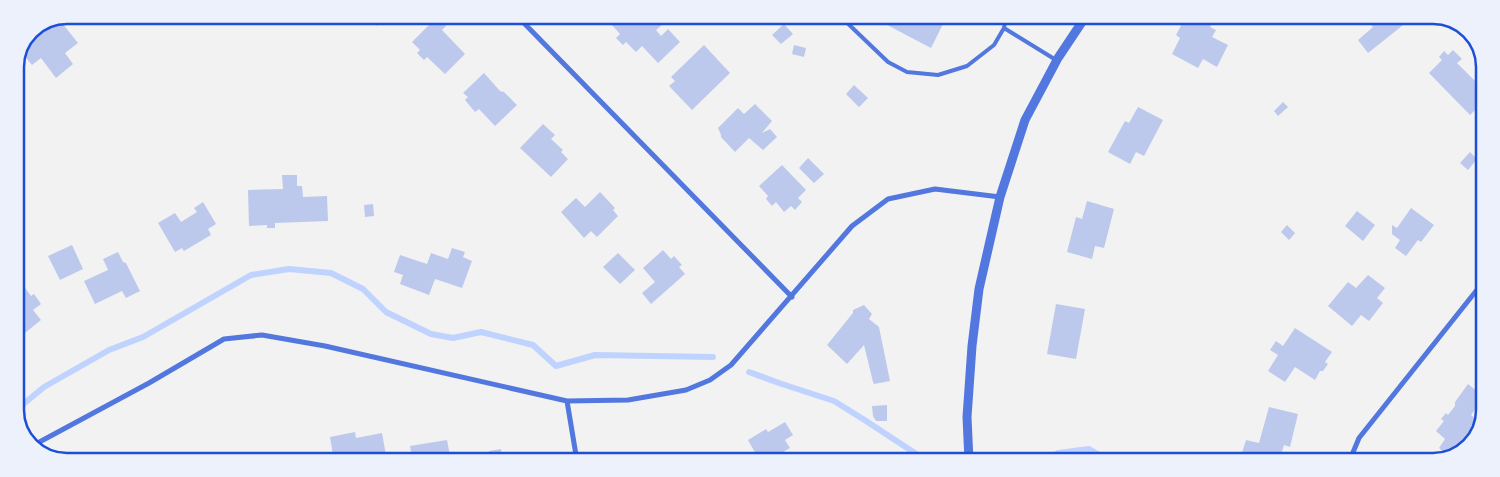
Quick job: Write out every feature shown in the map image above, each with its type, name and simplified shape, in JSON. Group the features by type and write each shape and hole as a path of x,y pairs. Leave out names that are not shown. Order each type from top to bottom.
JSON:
{"street":[{"path":"524,24 792,297"},
{"path":"968,453 966,417 972,346 979,290 1000,197 1025,120 1056,60 1081,24"},
{"path":"38,443 149,383 224,339 262,335 325,346 567,401 628,400 686,390 710,380 731,365 852,226 888,199 935,189 1000,197"},
{"path":"1353,453 1359,438 1476,291"},
{"path":"567,401 576,453"}],"lane":[{"path":"848,24 888,62 907,72 938,75 967,66 994,45 1005,24"},
{"path":"1004,28 1056,60"}],"building":[{"path":"63,24 78,43 65,53 73,64 56,78 41,58 32,65 25,57 27,50 36,36 50,27"},
{"path":"430,24 444,24 446,26 442,30 465,54 445,74 427,57 424,60 417,53 420,50 412,42"},
{"path":"663,24 656,30 661,36 668,29 680,42 658,63 642,46 636,52 626,42 623,45 616,38 620,34 612,25"},
{"path":"784,24 793,34 781,44 772,35"},
{"path":"885,24 943,24 931,48"},
{"path":"1182,24 1212,24 1210,27 1216,30 1212,37 1228,45 1217,67 1203,59 1198,68 1172,54 1180,38 1176,35"},
{"path":"1370,24 1404,24 1368,53 1358,40 1373,27"},
{"path":"704,45 730,73 692,110 669,86 675,81 671,77"},
{"path":"794,45 806,48 804,57 792,54"},
{"path":"1453,50 1462,59 1457,63 1476,82 1476,109 1470,115 1429,73 1442,60 1439,57 1444,51 1448,55"},
{"path":"484,73 500,91 504,92 517,105 495,126 479,109 475,112 465,100 468,97 463,93"},
{"path":"854,85 868,98 859,107 846,94"},
{"path":"1283,102 1288,107 1278,116 1274,111"},
{"path":"755,104 772,121 762,133 770,129 777,137 763,150 749,138 735,152 721,137 718,128 738,108 744,114"},
{"path":"1138,107 1163,120 1144,156 1136,152 1130,164 1108,152 1125,121 1129,123"},
{"path":"543,124 555,135 551,139 563,150 561,152 568,159 551,177 520,148"},
{"path":"1470,152 1476,158 1468,170 1460,163"},
{"path":"808,158 824,174 814,183 799,168"},
{"path":"782,165 806,190 798,198 802,202 795,210 791,206 784,212 776,202 772,206 766,199 768,196 759,186"},
{"path":"282,175 297,175 297,186 302,186 303,197 327,196 328,221 275,223 275,228 267,228 267,225 249,226 248,190 283,189"},
{"path":"600,192 615,208 613,210 618,216 597,237 591,231 584,238 561,212 576,198 585,207"},
{"path":"1087,201 1114,209 1104,248 1095,246 1092,259 1067,252 1076,217 1082,219"},
{"path":"203,202 216,224 208,229 211,235 184,251 182,248 175,252 158,223 175,213 181,222 197,212 194,208"},
{"path":"373,204 374,216 365,217 364,205"},
{"path":"1411,208 1434,225 1421,242 1418,240 1406,256 1395,248 1400,240 1392,234 1392,225 1397,228"},
{"path":"1357,211 1375,225 1363,241 1345,226"},
{"path":"1287,225 1295,233 1289,240 1281,232"},
{"path":"72,245 83,269 60,280 48,256"},
{"path":"452,248 465,252 463,257 472,261 462,288 435,279 429,295 400,284 403,275 394,272 400,255 427,264 431,253 448,259"},
{"path":"663,250 671,259 674,256 682,265 679,267 685,274 651,304 642,293 655,282 643,268"},
{"path":"118,252 123,262 126,263 140,291 126,298 122,291 95,304 84,281 108,270 103,259"},
{"path":"618,253 635,270 620,284 603,267"},
{"path":"1368,275 1385,288 1377,298 1383,303 1369,321 1361,315 1352,326 1328,306 1348,282 1356,288"},
{"path":"24,286 31,296 34,294 41,304 33,310 41,320 24,334"},
{"path":"1056,304 1085,309 1076,359 1047,354"},
{"path":"864,305 872,314 869,319 879,327 890,381 874,384 864,345 847,364 827,345 853,313 853,310"},
{"path":"1295,328 1332,352 1325,362 1328,364 1323,371 1320,371 1315,380 1295,367 1285,382 1268,371 1278,355 1270,350 1276,341 1283,346"},
{"path":"1468,384 1476,390 1476,408 1471,415 1475,418 1472,429 1461,443 1443,452 1439,448 1445,439 1436,431 1444,421 1441,419 1446,413 1448,415 1455,406 1455,402"},
{"path":"887,405 887,421 876,421 873,416 872,406"},
{"path":"1269,407 1298,414 1290,447 1284,445 1282,453 1242,453 1246,440 1259,443"},
{"path":"785,422 793,435 785,440 790,448 781,453 755,453 748,440 766,429 768,432"},
{"path":"355,432 356,438 382,433 386,453 333,453 330,437"},
{"path":"447,440 449,453 411,453 410,446"},
{"path":"501,449 501,453 489,453 489,451"}],"waterway":[{"path":"24,404 44,387 109,350 143,337 251,275 289,269 331,273 363,289 386,312 431,334 453,338 481,332 533,345 556,366 595,355 713,357"},
{"path":"749,372 834,401 915,453"},
{"path":"1058,453 1089,449 1096,453"}]}
